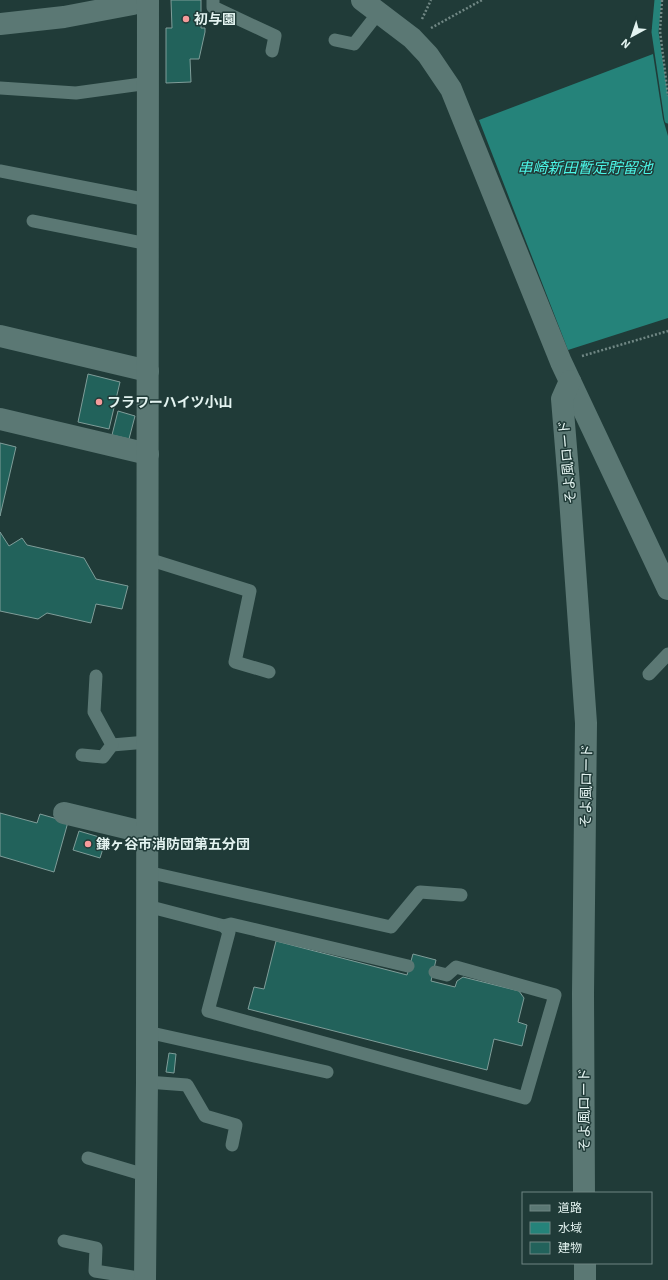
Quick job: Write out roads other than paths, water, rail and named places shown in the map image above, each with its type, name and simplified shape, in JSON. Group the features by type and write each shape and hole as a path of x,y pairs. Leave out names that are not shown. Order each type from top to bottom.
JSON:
{"street":[{"path":"0,24 64,17 133,4 140,0"},
{"path":"145,1280 147,1082 148,0"},
{"path":"362,0 412,38 428,55 450,89 566,372 668,589"},
{"path":"0,336 148,371"},
{"name":"そよ風ロード","path":"566,372 562,399 570,484 586,723 583,994 584,1192"},
{"path":"0,419 148,454"},
{"path":"64,813 147,833"},
{"path":"585,1264 585,1280"}],"lane":[{"path":"213,0 213,7 275,36 272,51"},
{"path":"335,40 354,44 379,12"},
{"path":"0,88 76,93 149,83"},
{"path":"0,171 148,200"},
{"path":"33,221 148,244"},
{"path":"148,559 250,590 235,662 269,672"},
{"path":"649,674 668,654"},
{"path":"96,676 94,712 112,745"},
{"path":"82,755 103,757 112,745 147,742"},
{"path":"147,872 391,927 420,892 461,895"},
{"path":"147,906 224,926 232,924 408,966"},
{"path":"224,926 229,932 208,1011 525,1098 556,995 456,967 447,975 435,972"},
{"path":"147,1032 327,1072"},
{"path":"147,1082 188,1085 205,1116 236,1125 232,1145"},
{"path":"88,1158 145,1175"},
{"path":"64,1241 96,1248 95,1271 145,1280"}],"water":[{"name":"串崎新田暫定貯留池","path":"653,54 663,119 668,136 668,318 568,350 479,120"}],"waterway":[{"path":"658,0 655,32 668,120"}],"place":[{"name":"初与園","path":"186,19"},
{"name":"フラワーハイツ小山","path":"99,402"},
{"name":"鎌ヶ谷市消防団第五分団","path":"88,844"}]}
